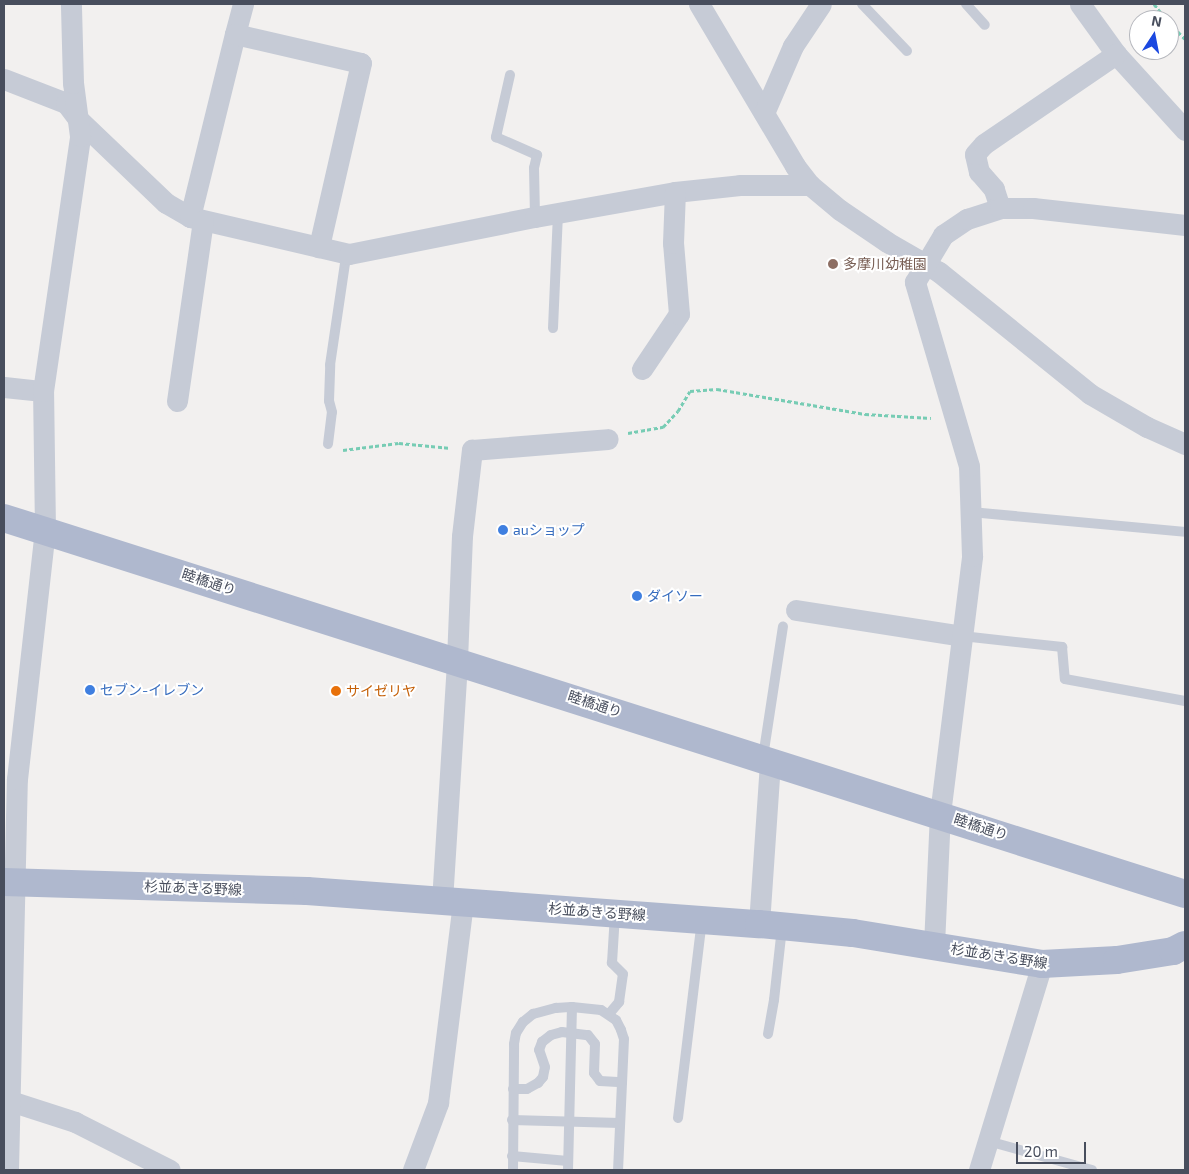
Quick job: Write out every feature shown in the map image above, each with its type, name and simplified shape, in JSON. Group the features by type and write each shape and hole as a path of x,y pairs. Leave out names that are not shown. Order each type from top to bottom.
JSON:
{"main road":[{"name":"睦橋通り","path":"4,518 457,660 1185,894"},
{"name":"杉並あきる野線","path":"9,883 307,891 770,925 854,933 1042,964 1117,960 1173,951 1185,945"}],"street":[{"path":"8,1170 9,883 17,779 45,530 43,390 80,136 73,83 72,4"},
{"path":"177,401 197,219 235,34 243,4"},
{"path":"699,4 795,166 810,185 840,210 888,242 925,262 1090,394 1147,427 1185,444"},
{"path":"764,113 793,46 820,4"},
{"path":"1080,4 1116,54 1185,130"},
{"path":"235,34 361,63 319,247"},
{"path":"1000,208 994,189 979,172 975,154 984,144 1116,54"},
{"path":"4,79 66,103 79,120 166,204 197,219 349,254 535,216 675,192 740,185 810,185"},
{"path":"642,369 679,314 673,243 675,192"},
{"path":"934,945 940,814 972,556 971,512 969,466 915,282 925,262 943,235 967,219 1000,208 1033,208 1185,225"},
{"path":"4,387 43,390"},
{"path":"413,1170 438,1103 453,902 457,660 462,536 472,450 608,438"},
{"path":"796,610 962,636"},
{"path":"767,760 770,925"},
{"path":"979,1170 1042,964"},
{"path":"7,1100 75,1122 162,1168"}],"lane":[{"path":"862,4 907,51"},
{"path":"966,4 985,25"},
{"path":"510,75 496,137 537,155 534,168 535,216"},
{"path":"553,328 558,213"},
{"path":"328,444 332,412 329,400 330,365 345,263 349,254"},
{"path":"971,512 1185,532"},
{"path":"767,760 782,627"},
{"path":"962,636 1062,647 1065,679 1185,701"},
{"path":"609,1014 619,1002 622,974 612,963 615,914"},
{"path":"678,1118 702,920"},
{"path":"768,1034 774,1000 770,925"},
{"path":"512,1156 568,1166 572,1008"},
{"path":"513,1170 512,1120 516,1033 523,1022 543,1010 572,1008 601,1010 609,1014 616,1020 624,1039 618,1170"},
{"path":"513,1089 526,1089 538,1083 544,1077 545,1067 539,1050 542,1042 551,1035 572,1032 588,1036 595,1044 594,1073 600,1081 622,1082"},
{"path":"512,1120 620,1124"},
{"path":"988,1141 1092,1170"}],"path":[{"path":"608,438 613,434 663,427 678,411 690,391 717,390 865,414 912,418 954,417"},
{"path":"328,444 332,452 399,443 472,450"}],"place":[{"name":"多摩川幼稚園","path":"833,264"},
{"name":"auショップ","path":"503,530"},
{"name":"ダイソー","path":"637,596"},
{"name":"セブン-イレブン","path":"90,690"},
{"name":"サイゼリヤ","path":"336,691"}]}
